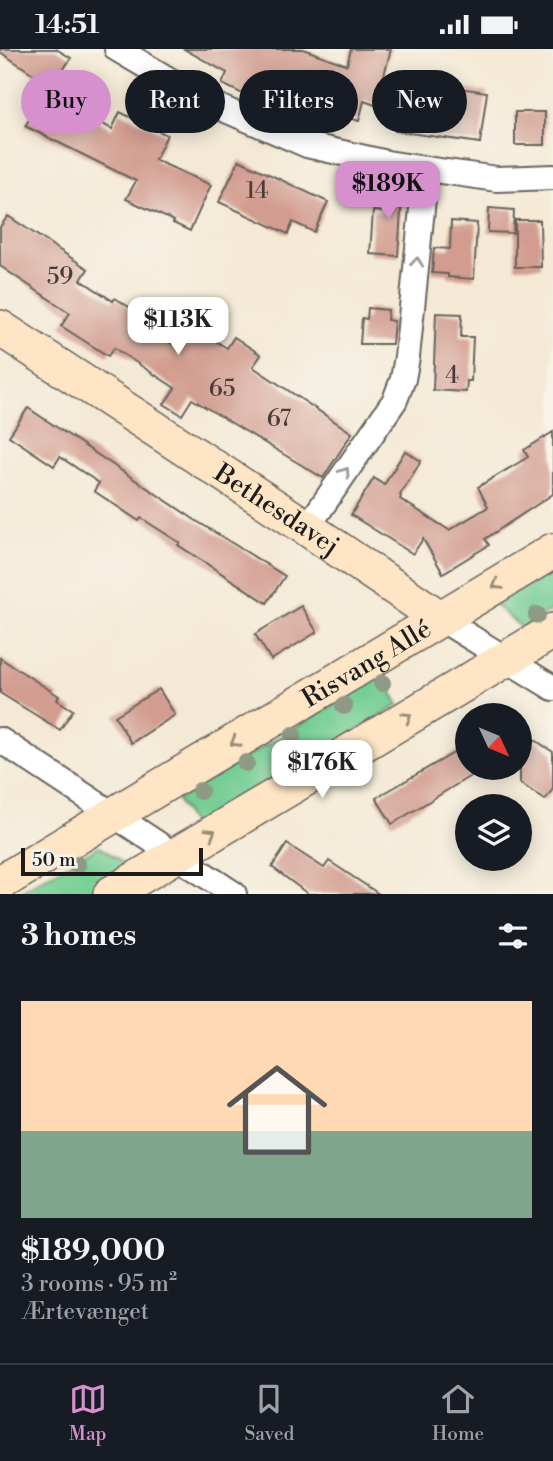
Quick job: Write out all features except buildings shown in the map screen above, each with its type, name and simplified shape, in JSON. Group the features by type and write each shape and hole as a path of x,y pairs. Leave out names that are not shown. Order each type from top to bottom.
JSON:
{"street":[{"path":"117,49 205,100 307,145 387,163 496,179 553,177"},
{"path":"307,528 395,400 403,379 426,169"},
{"name":"Bethesdavej","path":"0,328 307,528 441,619 553,688"},
{"name":"Risvang Allé","path":"0,883 553,551"},
{"path":"111,894 553,631"},
{"path":"0,740 234,894"}],"green space":[{"path":"553,568 553,609 522,628 494,604"},
{"path":"382,675 399,705 194,828 177,799"},
{"path":"99,846 118,859 126,869 83,894 17,894"}]}
